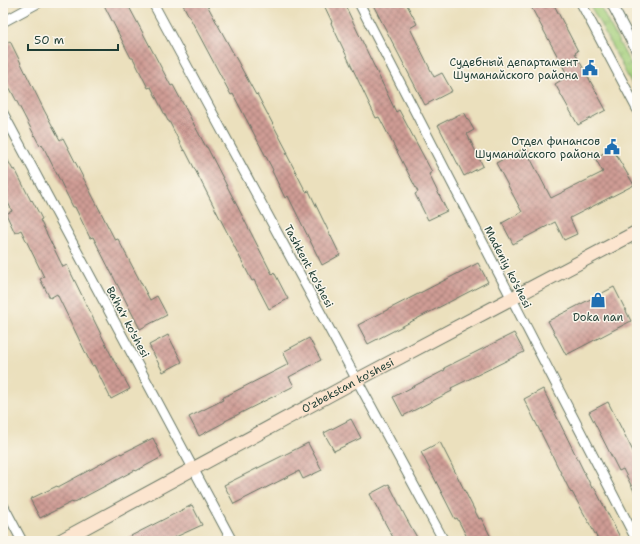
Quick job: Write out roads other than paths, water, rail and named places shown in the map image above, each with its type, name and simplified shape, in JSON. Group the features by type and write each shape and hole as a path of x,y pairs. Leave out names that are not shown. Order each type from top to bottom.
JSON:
{"main road":[{"name":"O'zbekstan ko'shesi","path":"60,541 357,380 637,232"}],"street":[{"path":"3,22 38,3"},
{"name":"Tashkent ko'shesi","path":"153,3 444,541"},
{"name":"Madeniy ko'shesi","path":"359,3 637,541"},
{"path":"581,3 637,109"},
{"path":"611,3 637,52"},
{"name":"Ba'ha'r ko'shesi","path":"3,113 232,541"},
{"path":"3,505 22,541"}],"place":[{"name":"Судебный департамент Шуманайского района","path":"590,68"},
{"name":"Отдел финансов Шуманайского района","path":"612,147"},
{"name":"Doka nan","path":"598,300"}]}
